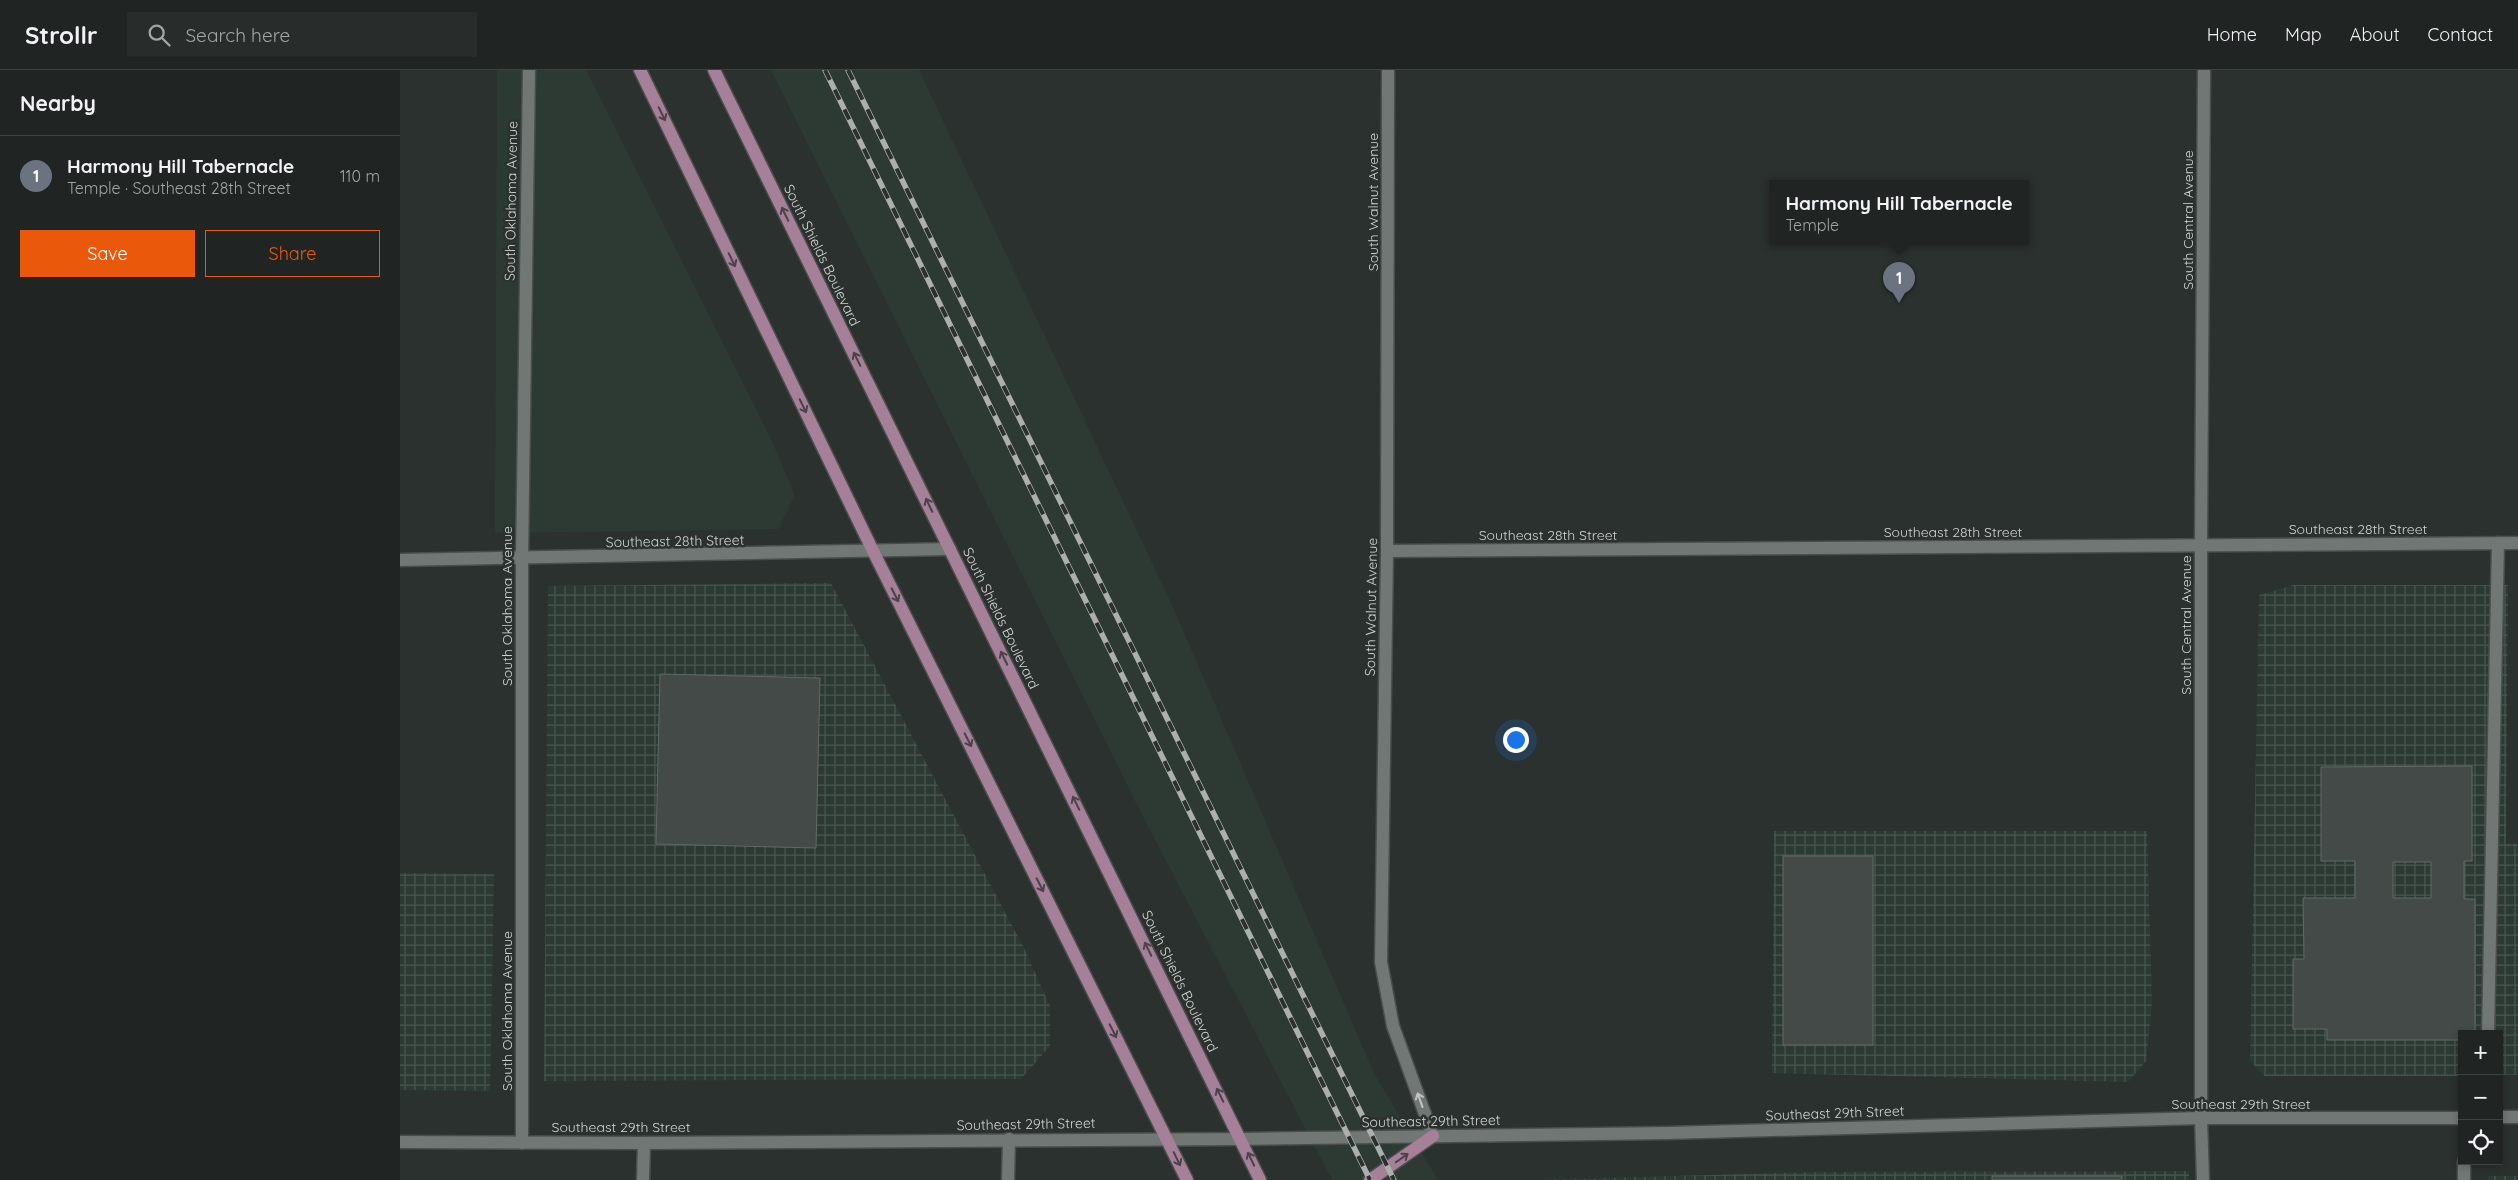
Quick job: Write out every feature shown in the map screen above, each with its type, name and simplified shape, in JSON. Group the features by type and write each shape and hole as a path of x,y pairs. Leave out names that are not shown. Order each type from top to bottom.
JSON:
{"main road":[{"path":"640,70 873,551 1187,1180"},
{"name":"South Shields Boulevard","path":"714,70 1260,1180"},
{"path":"1370,1180 1433,1136"}],"street":[{"name":"South Oklahoma Avenue","path":"522,1143 522,559 529,70"},
{"name":"South Walnut Avenue","path":"1388,70 1387,551 1381,962 1393,1026 1433,1136"},
{"name":"South Central Avenue","path":"2203,1180 2201,1118 2201,546 2204,70"},
{"path":"2488,1030 2498,543"},
{"name":"Southeast 28th Street","path":"1387,551 2518,543"},
{"name":"Southeast 28th Street","path":"400,560 950,549"},
{"path":"2503,1117 2518,1117"},
{"name":"Southeast 29th Street","path":"400,1142 644,1143 1009,1139 1241,1139 1668,1133 2201,1118 2458,1118"},
{"path":"1008,1180 1009,1139"},
{"path":"643,1180 644,1143"},
{"path":"2464,1165 2464,1180"}],"shaded area":[{"path":"497,70 586,70 770,437 795,495 778,529 495,533"},
{"path":"771,70 919,70 1173,607 1374,1073 1438,1180 1332,1180 1135,801"},
{"path":"831,583 1024,948 1050,1006 1050,1046 1021,1079 544,1081 548,586"},
{"path":"2294,585 2508,585 2506,843 2518,844 2518,1075 2503,1075 2503,1030 2458,1030 2458,1076 2265,1076 2250,1061 2259,595"},
{"path":"1774,831 2147,831 2152,1003 2146,1061 2128,1082 1772,1073"},
{"path":"400,873 494,874 490,1091 400,1090"},
{"path":"2189,1171 2189,1180 1536,1180 1817,1172"},
{"path":"2488,1176 2518,1176 2518,1180 2488,1180"}],"building":[{"path":"660,674 820,678 816,848 656,844"},
{"path":"2472,766 2472,861 2464,861 2464,899 2475,899 2475,1030 2458,1030 2458,1040 2327,1040 2327,1029 2293,1029 2293,959 2304,959 2303,898 2355,898 2355,861 2321,861 2321,767","holes":["2393,862 2431,862 2431,898 2393,898"]},
{"path":"1783,856 1873,856 1873,1045 1783,1045"},
{"path":"1992,1176 2122,1176 2122,1180 1992,1180"}],"railway":[{"path":"825,70 1370,1180"},
{"path":"848,70 1394,1180"}],"place":[{"name":"Harmony Hill Tabernacle","path":"1899,303"}]}
